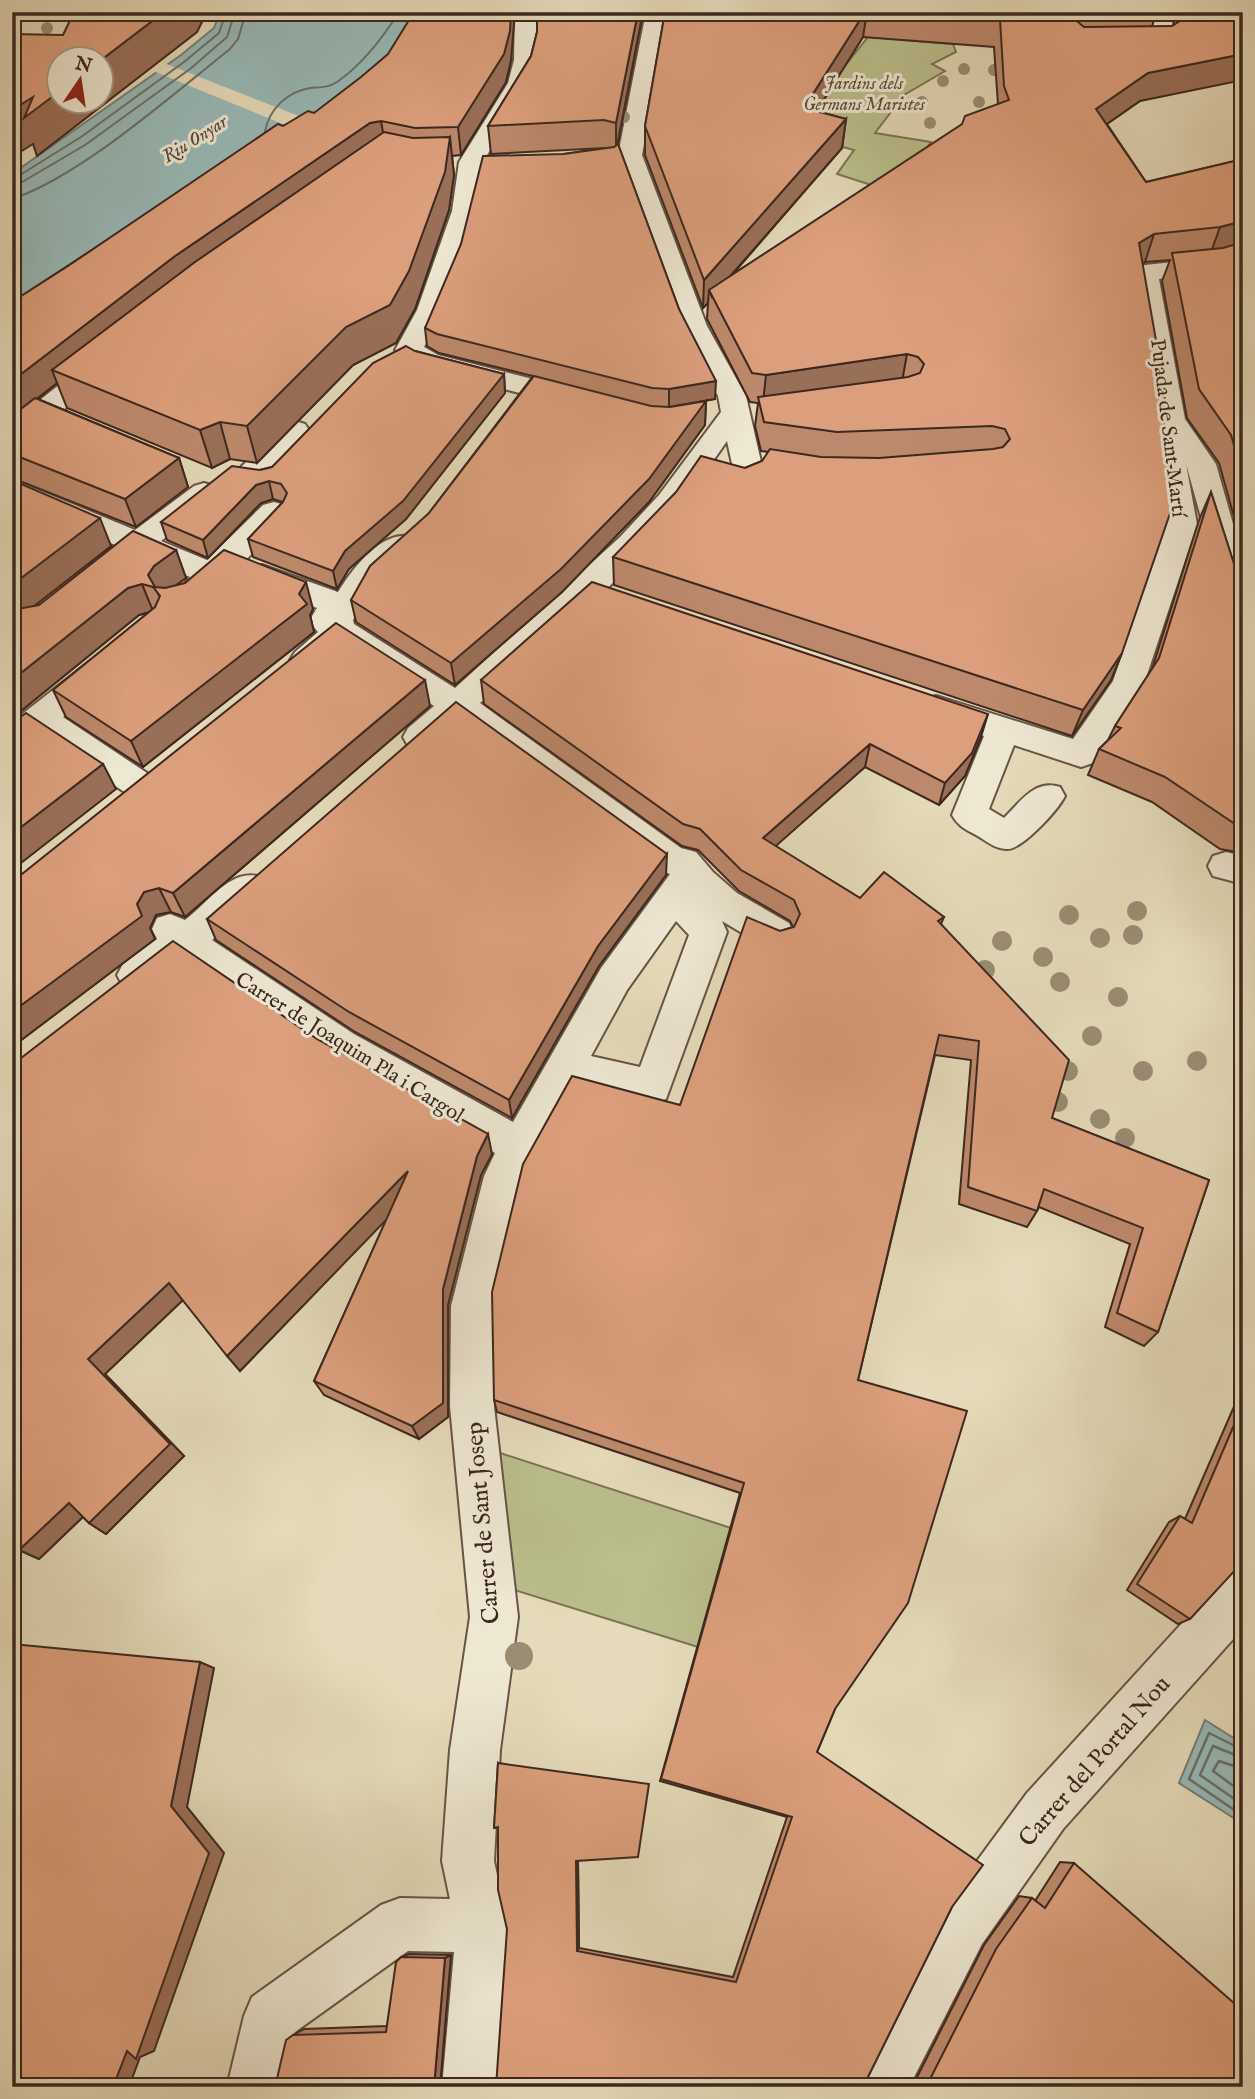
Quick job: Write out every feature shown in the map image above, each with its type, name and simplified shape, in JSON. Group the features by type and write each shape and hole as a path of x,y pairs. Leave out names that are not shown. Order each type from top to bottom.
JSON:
{"street":[{"path":"526,12 525,60 519,83 471,162 464,211 430,310 398,356 428,360 520,398 609,407"},
{"path":"395,759 587,590 662,510 692,469 720,420 728,386 694,326 623,144 657,12"},
{"path":"1043,12 1045,18 1072,40 1164,45 1160,12"},
{"name":"Pujada de Sant Martí","path":"902,697 1081,754 1128,684 1182,524 1170,454 1171,420 1155,315 1145,273 1212,266 1243,257"},
{"path":"12,437 118,353"},
{"path":"42,411 72,424"},
{"path":"692,469 743,486 750,479 746,459 720,420"},
{"path":"1171,420 1201,464 1234,583 1243,583"},
{"path":"177,604 222,566 266,487 306,426"},
{"path":"746,459 780,468"},
{"path":"184,471 215,484"},
{"path":"78,591 230,472 266,487"},
{"path":"12,489 138,544 245,570 337,603 325,621 456,704 672,860 683,862 683,885 709,932 652,1087 556,1082"},
{"path":"340,631 337,620 362,579 427,518"},
{"path":"587,590 622,601"},
{"path":"284,678 340,631"},
{"path":"12,740 120,653"},
{"path":"40,719 144,788"},
{"path":"1003,730 969,815 1007,836 1048,796"},
{"path":"109,996 177,934 275,864"},
{"path":"683,885 776,934"},
{"name":"Carrer de Sant Josep","path":"470,2087 482,1926 468,1861 475,1750 494,1617 472,1406 472,1306 504,1177 614,979 683,885"},
{"name":"Carrer de Joaquim Pla i Cargol","path":"177,934 327,1038 461,1116 521,1146"},
{"name":"Carrer del Portal Nou","path":"879,2087 963,1925 1045,1811 1243,1592"},
{"path":"255,2087 271,2015 400,1924 482,1926"}],"green space":[{"name":"Jardins dels Germans Maristes","path":"868,37 953,44 956,52 932,64 945,71 904,95 875,133 931,142 893,192 837,174 854,150 784,131 824,92"},
{"path":"494,1451 731,1528 698,1647 505,1587"}],"water":[{"name":"Riu Onyar","path":"220,12 430,12 389,74 12,333 12,174 94,116 116,116 116,101 214,28"},
{"path":"1205,1720 1243,1744 1243,1824 1179,1783"}],"pier":[{"path":"164,63 309,120 295,129 153,71"}],"building":[{"path":"74,12 164,12 116,49 116,46 46,46 46,102 24,118 33,97 12,110 12,34 63,35"},
{"path":"414,12 511,12 510,31 504,54 458,127 415,128 381,121 370,123 175,256 12,381 12,302 278,124 283,126 308,111 314,113 388,54"},
{"path":"537,12 638,12 616,123 604,120 488,126 531,56 537,32"},
{"path":"665,12 865,12 804,108 846,119 704,280 645,126"},
{"path":"916,12 1066,12 1084,27 1172,26 1186,17 1185,12 1243,12 1243,54 1148,73 1096,109 1146,182 1243,159 1243,221 1220,227 1154,234 1139,243 1165,392 1164,426 1176,496 1122,653 1083,710 613,557 676,492 701,456 745,468 762,461 770,449 821,457 879,458 993,449 1003,447 1010,439 1005,429 992,426 837,432 764,422 758,397 908,377 920,373 924,364 918,357 907,354 766,375 752,373 709,290 962,124 965,116 1009,100 1004,86 1000,19"},
{"path":"384,132 413,138 450,137 445,172 409,271 390,305 346,327 247,426 220,422 200,430 52,370 195,262"},
{"path":"618,144 679,309 716,381 669,389 652,388 437,334 425,328 461,244 483,156 564,154 614,147"},
{"path":"1243,242 1243,476 1231,435 1199,389 1172,253 1223,248"},
{"path":"406,346 415,351 504,374 403,501 345,551 333,571 248,539 283,502 287,493 281,484 269,481 256,485 203,540 161,522 232,466 260,470 272,467 373,363"},
{"path":"534,376 651,406 670,407 706,401 649,479 561,569 451,663 351,600 370,566 429,513"},
{"path":"35,398 179,458 125,499 12,454 12,416"},
{"path":"12,480 100,518 12,583"},
{"path":"1211,492 1234,564 1243,566 1243,826 1235,824 1165,777 1099,749 1121,728 1115,726 1159,658"},
{"path":"133,531 176,550 154,566 148,575 155,587 165,588 185,583 224,550 306,582 299,594 307,604 131,741 53,690 155,607 160,596 153,587 142,584 128,588 12,680 12,610 39,605"},
{"path":"592,582 988,714 972,753 945,783 870,744 763,838 860,898 884,872 944,917 938,921 1069,1060 1052,1118 1209,1180 1158,1332 1117,1313 1143,1228 1044,1189 1037,1211 968,1187 979,1041 939,1035 858,1380 967,1411 908,1603 835,1709 817,1752 983,1865 952,1907 863,2087 496,2087 507,1929 498,1890 498,1827 494,1828 498,1763 649,1784 638,1857 576,1861 577,1951 736,1982 792,1817 661,1779 744,1483 494,1400 492,1292 523,1164 572,1076 680,1105 747,917 780,931 794,927 800,914 794,900 741,870 700,829 683,824 481,680"},
{"path":"336,623 425,680 173,893 159,888 144,892 137,904 142,916 12,1012 12,882"},
{"path":"456,702 667,854 598,946 509,1100 349,1012 207,919"},
{"path":"26,713 103,764 12,834 12,723"},
{"path":"173,941 317,1039 488,1134 477,1156 443,1289 443,1403 412,1426 314,1381 408,1171 227,1356 169,1283 88,1359 170,1444 89,1523 69,1503 19,1550 12,1542 12,1065"},
{"path":"1243,1404 1243,1565 1237,1568 1190,1619 1137,1584 1180,1516 1192,1523"},
{"path":"12,1644 200,1662 171,1806 209,1853 136,2059 127,2051 113,2087 12,2087"},
{"path":"1074,1863 1243,2011 1243,2087 926,2087 996,1949 1032,1898 1045,1908"},
{"path":"401,1957 445,1958 434,2087 275,2087 286,2040 293,2035 386,2032 396,1962"}]}
